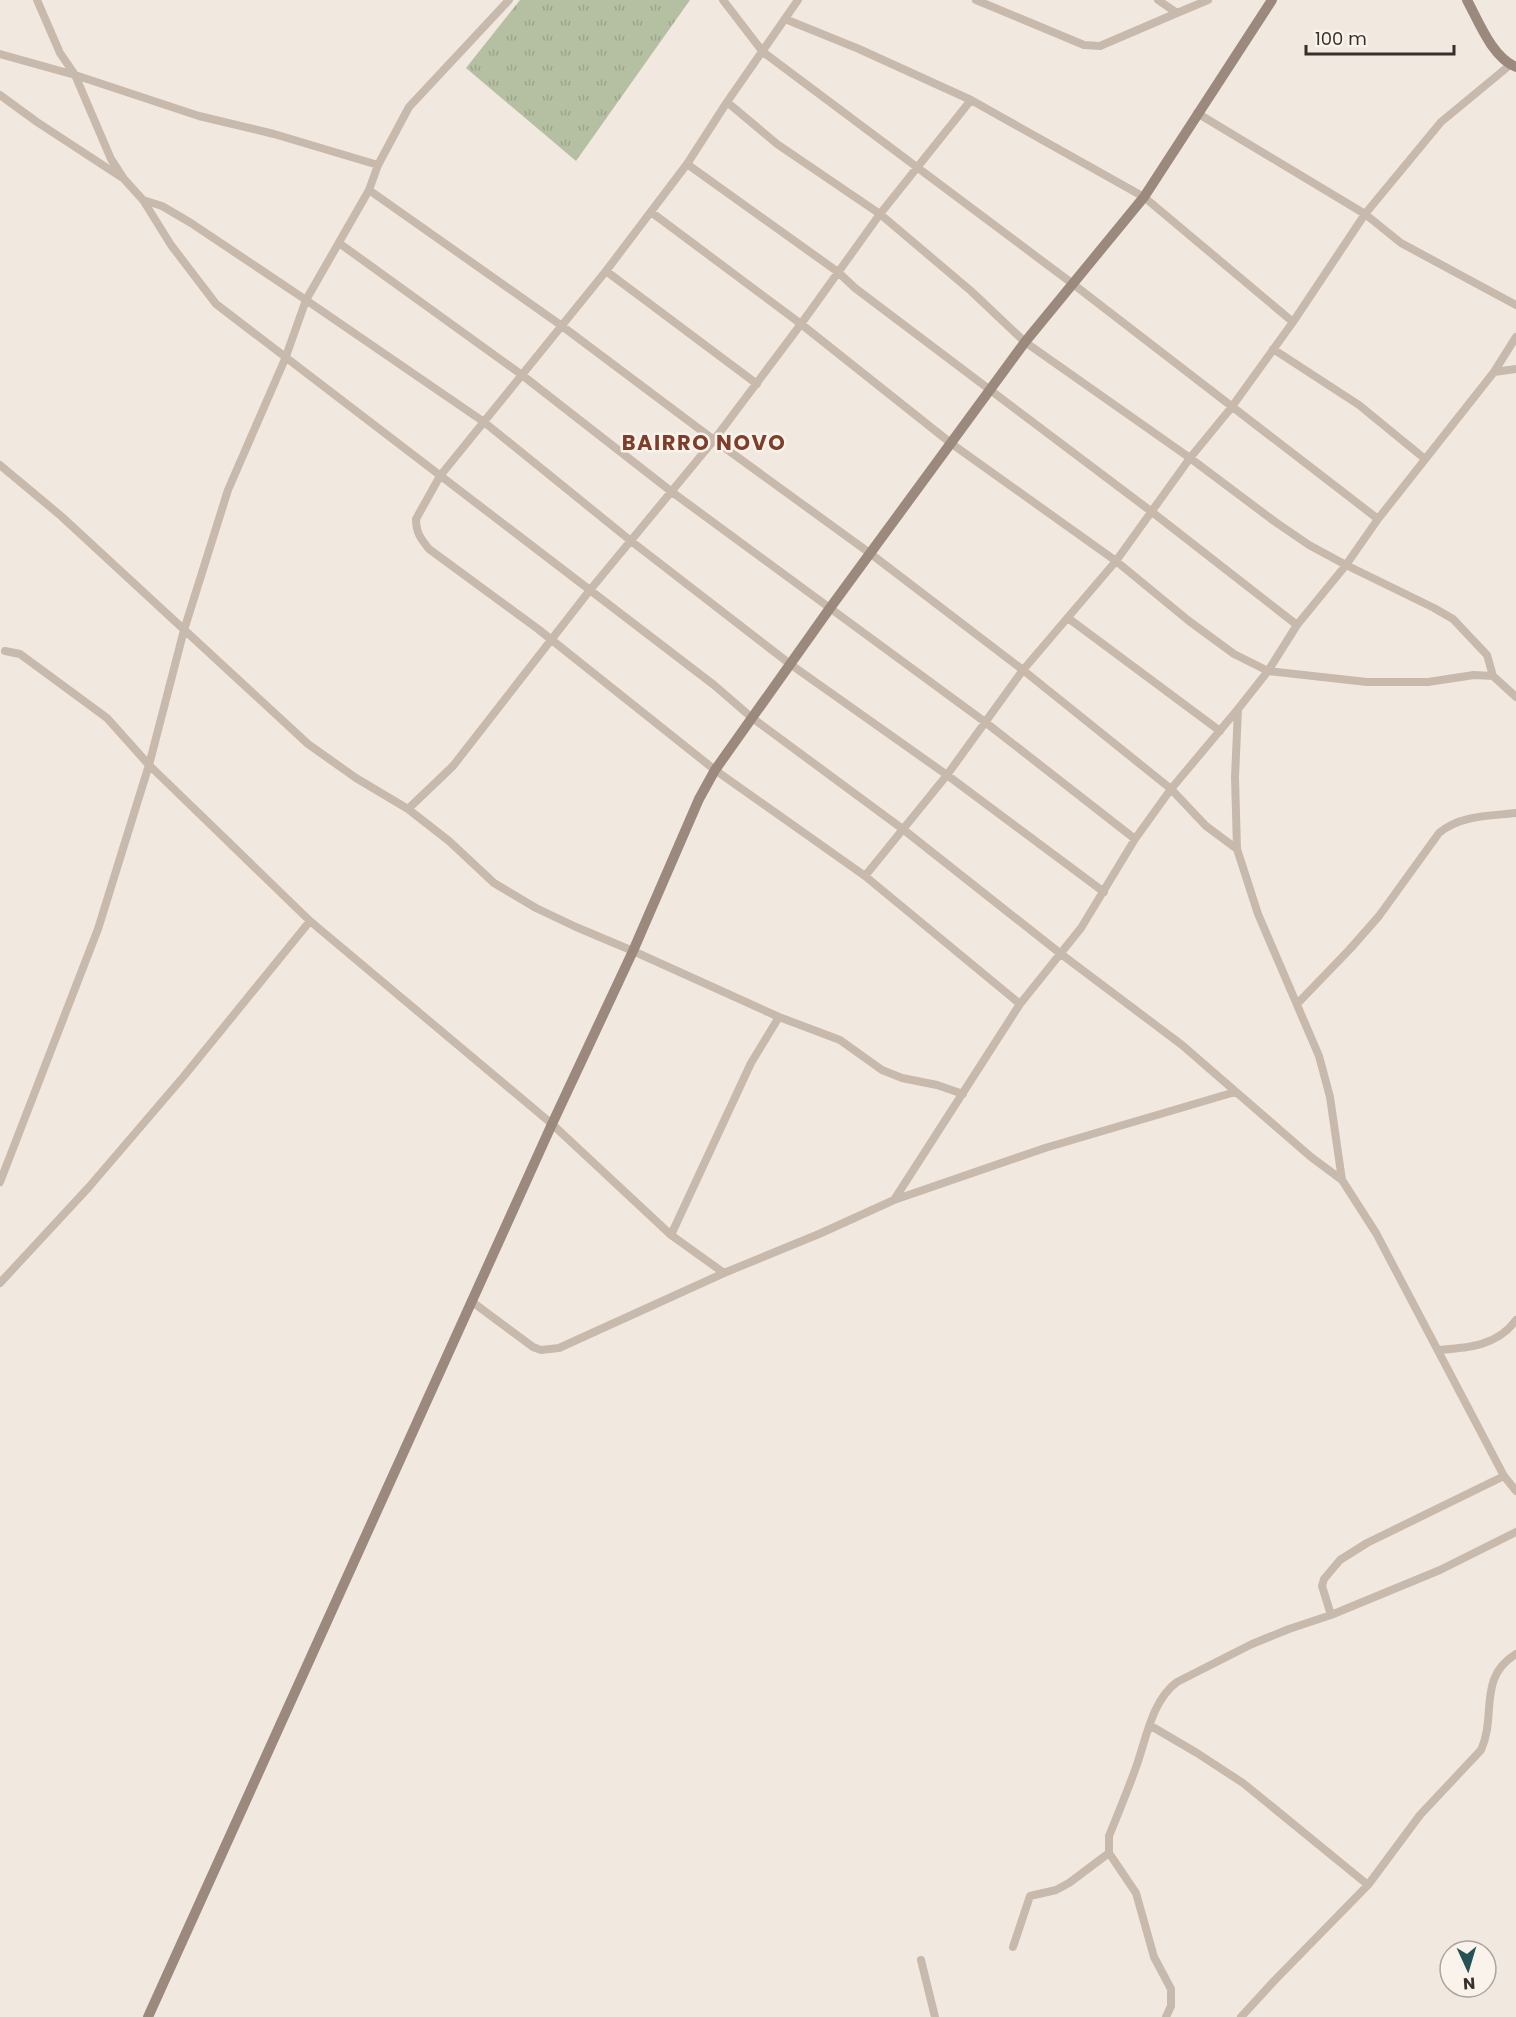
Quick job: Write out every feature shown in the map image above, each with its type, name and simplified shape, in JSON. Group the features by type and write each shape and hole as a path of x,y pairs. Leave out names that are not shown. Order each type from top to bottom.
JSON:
{"street":[{"path":"37,0 60,53 75,75 111,159 124,179 143,200 171,245 216,304 714,685 751,717 904,830 1061,954 1182,1045 1311,1157 1342,1180 1376,1233 1504,1476 1516,1491"},
{"path":"0,1182 98,929 149,765 184,630 228,490 285,359 306,300 369,189 378,165 409,107 509,0"},
{"path":"723,0 762,52 1073,284 1378,519"},
{"path":"798,0 687,164 651,212 440,476 416,519 419,537 429,549 551,640 715,770 865,876 1020,1004"},
{"path":"976,0 1084,45 1100,46 1208,0"},
{"path":"1158,0 1177,13"},
{"path":"148,2017 471,1301 633,951 699,799 715,770 830,608 1026,342 1144,197 1272,0"},
{"path":"865,876 947,775 1023,670 1116,561 1190,458 1232,408 1365,214 1441,122 1513,66 1490,42 1467,0"},
{"path":"785,19 859,49 971,100 1144,197 1293,322"},
{"path":"0,54 75,75 199,116 274,134 378,165"},
{"path":"0,95 124,179"},
{"path":"408,809 453,766 590,590 714,440 880,214 971,100"},
{"path":"727,102 777,144 880,214 1026,342 1190,458 1274,521 1346,565 1453,619 1488,655 1492,676"},
{"path":"1197,113 1365,214 1401,243 1516,305"},
{"path":"687,164 838,272 855,288 1152,512 1297,625"},
{"path":"369,189 562,326 871,554 1023,670 1171,789 1206,826 1237,849"},
{"path":"143,200 162,206 191,224 484,422 631,542 790,664 947,775 1104,892"},
{"path":"651,212 801,324 952,444 1116,561 1189,621 1234,654 1268,670 1367,682 1395,684 1474,675 1492,676 1516,697"},
{"path":"339,243 522,375 672,492 985,722 1135,838"},
{"path":"606,271 757,384"},
{"path":"894,1200 1020,1004 1081,928 1135,838 1171,789 1238,710 1268,670 1297,625 1494,372 1516,337"},
{"path":"1273,349 1359,405 1425,459"},
{"path":"1494,372 1516,369"},
{"path":"0,465 61,516 308,744 356,778 408,809 449,841 494,883 536,908 576,927 779,1017 840,1040 882,1070 902,1078 937,1085 963,1094"},
{"path":"1068,618 1220,730"},
{"path":"5,651 20,654 107,718 149,765 310,921 552,1124 671,1235 724,1273"},
{"path":"1238,710 1235,777 1237,849 1258,914 1319,1056 1330,1097 1342,1180"},
{"path":"1297,1004 1379,916 1434,839 1447,826 1462,819 1516,813"},
{"path":"0,1283 104,1170 310,921"},
{"path":"671,1235 751,1063 779,1017"},
{"path":"471,1301 533,1347 541,1350 559,1348 724,1273 894,1200 1055,1145 1235,1092"},
{"path":"1438,1350 1468,1348 1492,1341 1509,1330 1516,1320"},
{"path":"1331,1615 1322,1586 1324,1579 1340,1560 1367,1543 1504,1476"},
{"path":"1166,2017 1171,2006 1171,1989 1154,1957 1136,1893 1109,1853 1109,1836 1158,1705 1167,1689 1252,1644 1331,1615 1440,1570 1516,1532"},
{"path":"1241,2017 1368,1885 1420,1815 1481,1750 1486,1738 1491,1687 1496,1672 1505,1661 1516,1654"},
{"path":"1150,1726 1197,1752 1243,1783 1368,1885"},
{"path":"1012,1947 1030,1896 1056,1890 1069,1883 1109,1853"},
{"path":"921,1960 935,2017"}],"green space":[{"path":"520,0 690,0 576,161 466,68"}],"district":[{"name":"BAIRRO NOVO","path":"704,443"}]}
